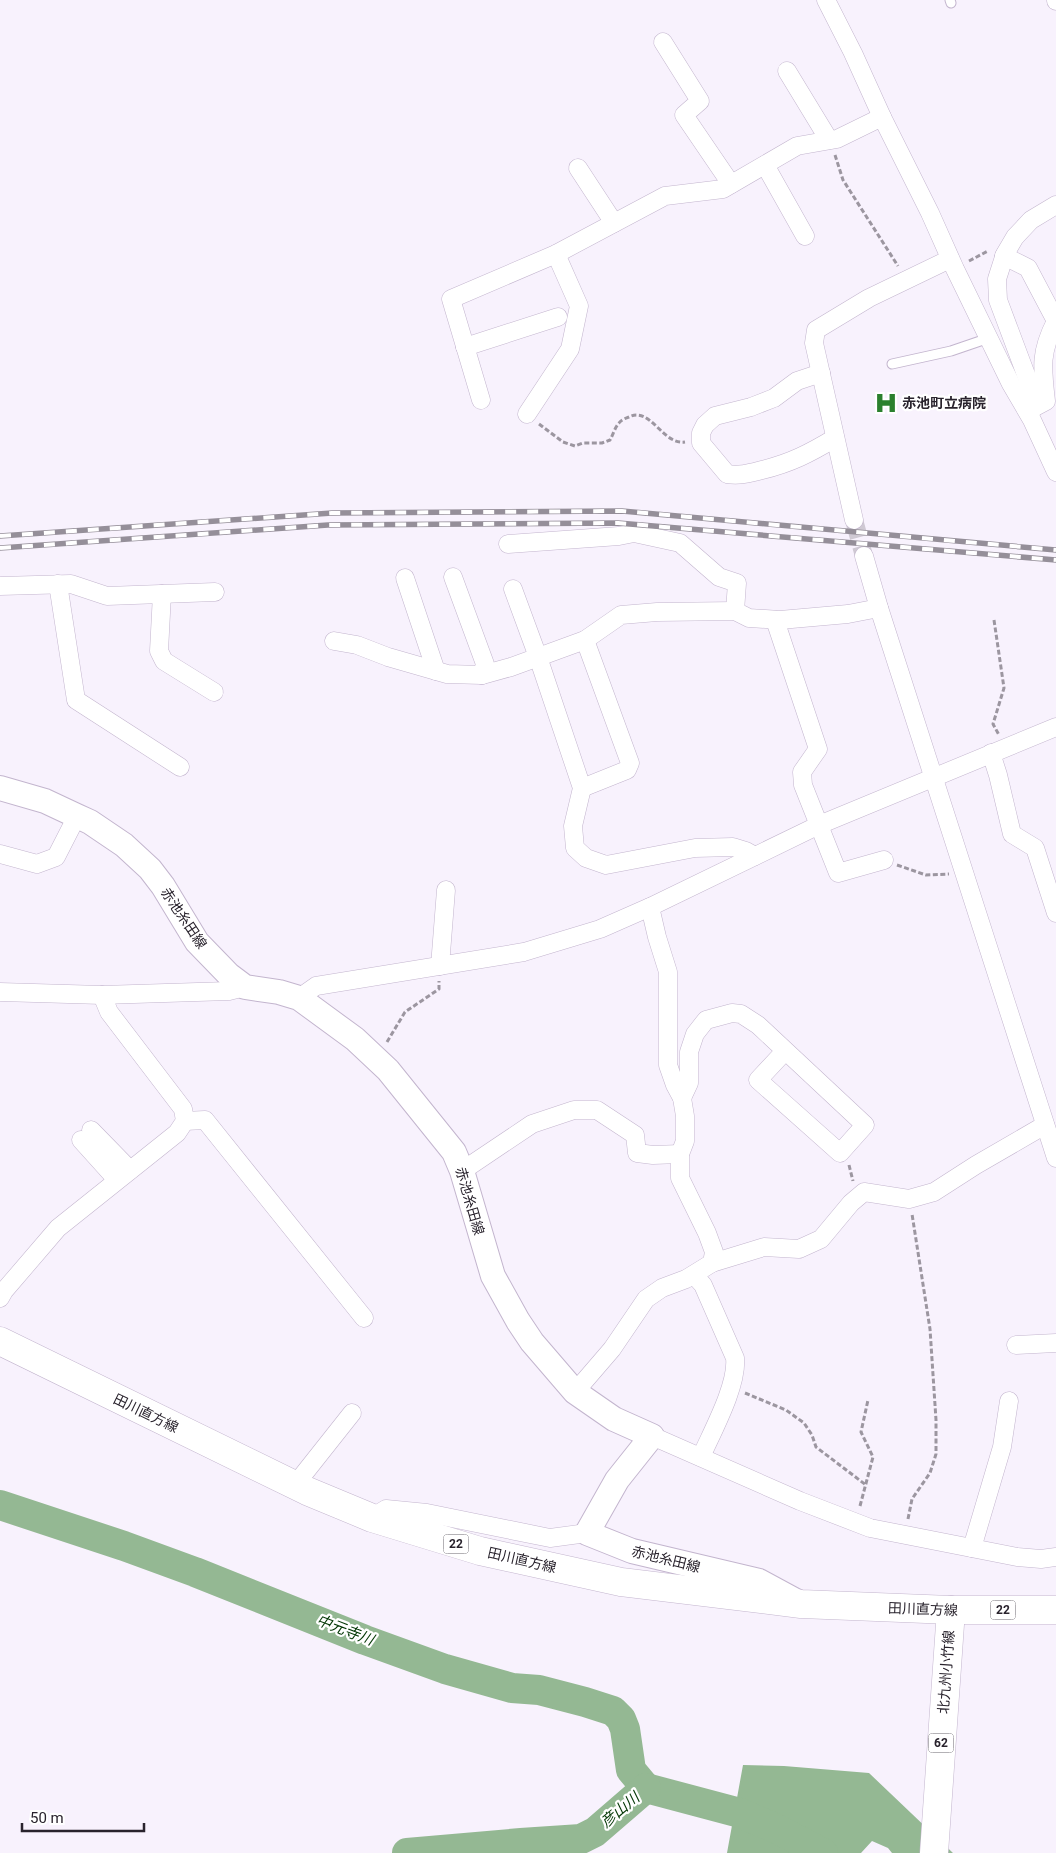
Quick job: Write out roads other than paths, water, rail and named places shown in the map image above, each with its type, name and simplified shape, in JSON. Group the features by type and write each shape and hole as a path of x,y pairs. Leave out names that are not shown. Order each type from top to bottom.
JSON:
{"main road":[{"name":"赤池糸田線","path":"0,788 45,801 90,822 124,845 150,869 163,886 197,942 229,975 245,987 280,992 299,998 355,1039 388,1070 454,1152 462,1171 493,1276 532,1342 575,1392 614,1419 652,1436"},
{"name":"田川直方線","path":"0,1341 295,1485 372,1518 480,1551 622,1582 950,1621 1056,1610"},
{"path":"587,1533 617,1480 652,1436"},
{"name":"赤池糸田線","path":"587,1533 632,1551 759,1582 801,1604"},
{"name":"北九州小竹線","path":"934,1853 950,1621"}],"street":[{"path":"826,0 854,53 882,117 1011,384 1031,414 1056,472"},
{"path":"663,42 700,101 684,115 731,184"},
{"path":"787,71 829,140"},
{"path":"481,400 450,299 556,254 664,196 723,189 797,146 837,139 882,117"},
{"path":"765,165 805,236"},
{"path":"578,168 614,223"},
{"path":"1031,414 1028,380 998,300 999,252 1030,220 1056,205"},
{"path":"999,252 1028,268 1056,321 1047,338 1044,350 1042,367 1046,401 1031,414"},
{"path":"527,414 570,349 579,306 556,254"},
{"path":"854,520 814,342 816,330 869,298 909,279 952,264"},
{"path":"465,347 558,317"},
{"path":"821,373 797,381 774,398 751,407 715,416 705,426 701,443 727,474 738,476 784,465 808,454 835,438"},
{"path":"508,544 620,536 634,533 680,543 719,577 737,583 736,610"},
{"path":"864,556 879,608 1056,1158"},
{"path":"453,577 485,664 482,675"},
{"path":"405,578 436,671"},
{"path":"58,584 76,700 180,767"},
{"path":"0,586 71,584 107,596 214,592"},
{"path":"513,588 582,788 574,826 575,848 586,858 606,865 695,848 733,847 746,850 755,856"},
{"path":"162,594 159,651 161,656 164,661 214,692"},
{"path":"334,641 357,645 388,657 447,674 482,675 585,640 621,615 736,610 749,618 775,620 848,614 879,608"},
{"path":"775,620 818,749 802,772 803,785 838,874 884,860"},
{"path":"582,788 627,770 630,763 585,640"},
{"path":"299,998 316,986 524,952 600,929 650,907 819,825 1056,727"},
{"path":"991,754 1012,834 1035,848 1056,913"},
{"path":"0,854 37,864 56,857 77,816"},
{"path":"440,966 446,890"},
{"path":"650,907 668,972 668,1065 682,1098 685,1116 685,1140 680,1154 680,1178 707,1233 714,1252 712,1263"},
{"path":"0,992 102,995 229,992 245,987"},
{"path":"1,1305 4,1291 58,1228 177,1133 185,1121 183,1109 109,1012 102,995"},
{"path":"682,1098 689,1083 689,1052 694,1034 706,1020 732,1013 741,1014 758,1025 785,1050 865,1125 840,1153 758,1080 785,1050"},
{"path":"462,1171 532,1124 574,1110 598,1110 635,1135 637,1153 654,1155 680,1154"},
{"path":"185,1121 204,1120 364,1318"},
{"path":"575,1392 612,1349 646,1299 662,1288 694,1275 712,1263 764,1248 799,1248 820,1238 851,1203 864,1192 909,1199 934,1192 1045,1125"},
{"path":"86,1135 124,1175"},
{"path":"694,1275 703,1285 735,1358 736,1367 731,1387 701,1458"},
{"path":"1016,1345 1056,1343"},
{"path":"972,1548 1002,1447 1009,1402"},
{"path":"295,1485 352,1413"},
{"path":"652,1436 800,1501 870,1528 1016,1557 1041,1559 1056,1557"},
{"path":"372,1518 386,1509 427,1513 550,1538 587,1533"}],"lane":[{"path":"892,364 951,351 989,338"}],"waterway":[{"name":"中元寺川","path":"0,1505 124,1546 195,1572 365,1640 445,1669 512,1688 539,1690 613,1711 621,1719 625,1729 631,1770 646,1788"},
{"name":"彦山川","path":"646,1788 740,1813 777,1829 823,1853"},
{"name":"彦山川","path":"407,1853 581,1839 595,1832 646,1788"}],"tunnel":[{"path":"854,520 864,556"}],"railway":[{"path":"0,536 332,513 622,511 1056,550"},
{"path":"0,548 328,525 618,523 1056,560"}],"place":[{"name":"赤池町立病院","path":"886,403"}]}
